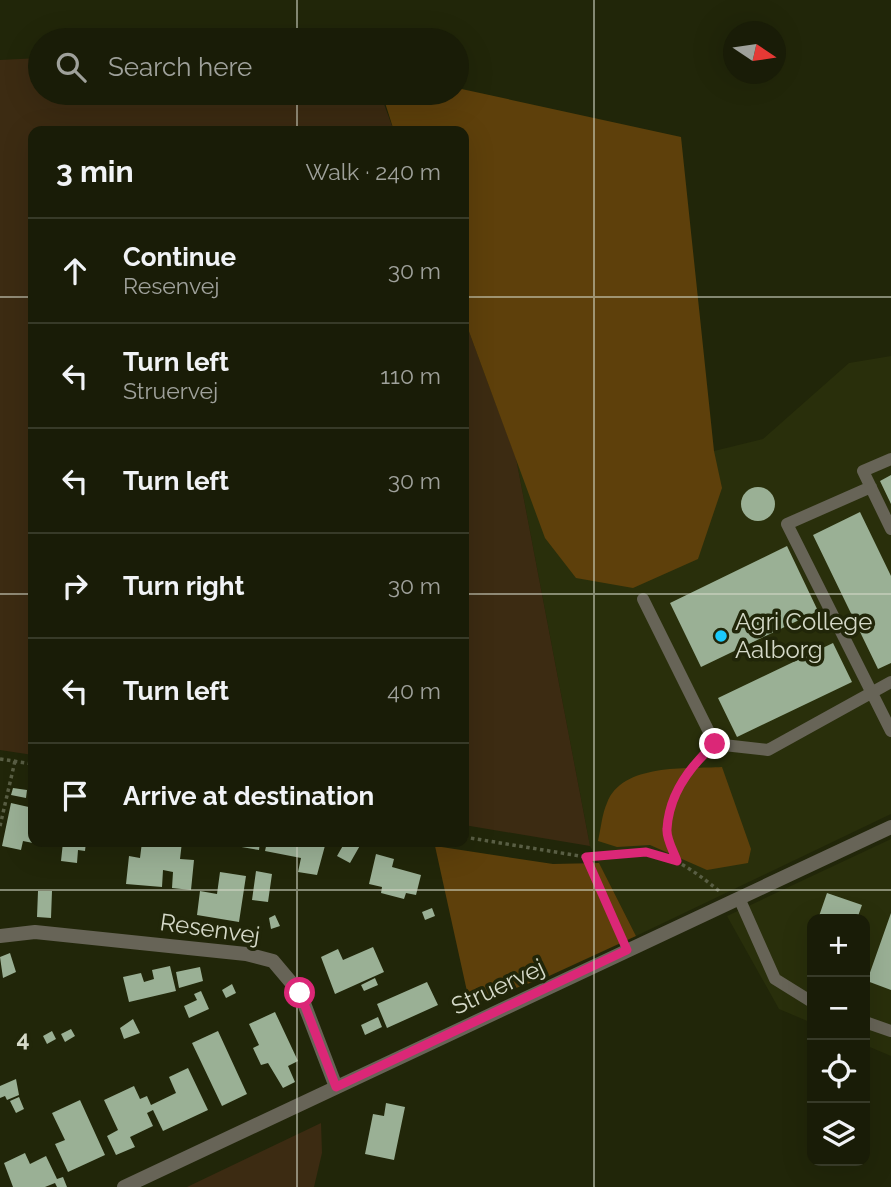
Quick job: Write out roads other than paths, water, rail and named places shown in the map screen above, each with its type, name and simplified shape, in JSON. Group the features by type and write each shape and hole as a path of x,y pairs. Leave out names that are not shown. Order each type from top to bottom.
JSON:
{"street":[{"name":"Struervej","path":"124,1187 891,827"},
{"name":"Resenvej","path":"0,936 35,932 246,954 272,961 300,993 336,1087"}],"lane":[{"path":"891,459 863,471 891,529"},
{"path":"871,487 787,524 891,731"},
{"path":"643,599 715,744 768,750 891,682"},
{"path":"739,898 775,979 807,999"},
{"path":"870,1024 891,1031"}],"place":[{"name":"Agri College Aalborg","path":"721,636"}]}
